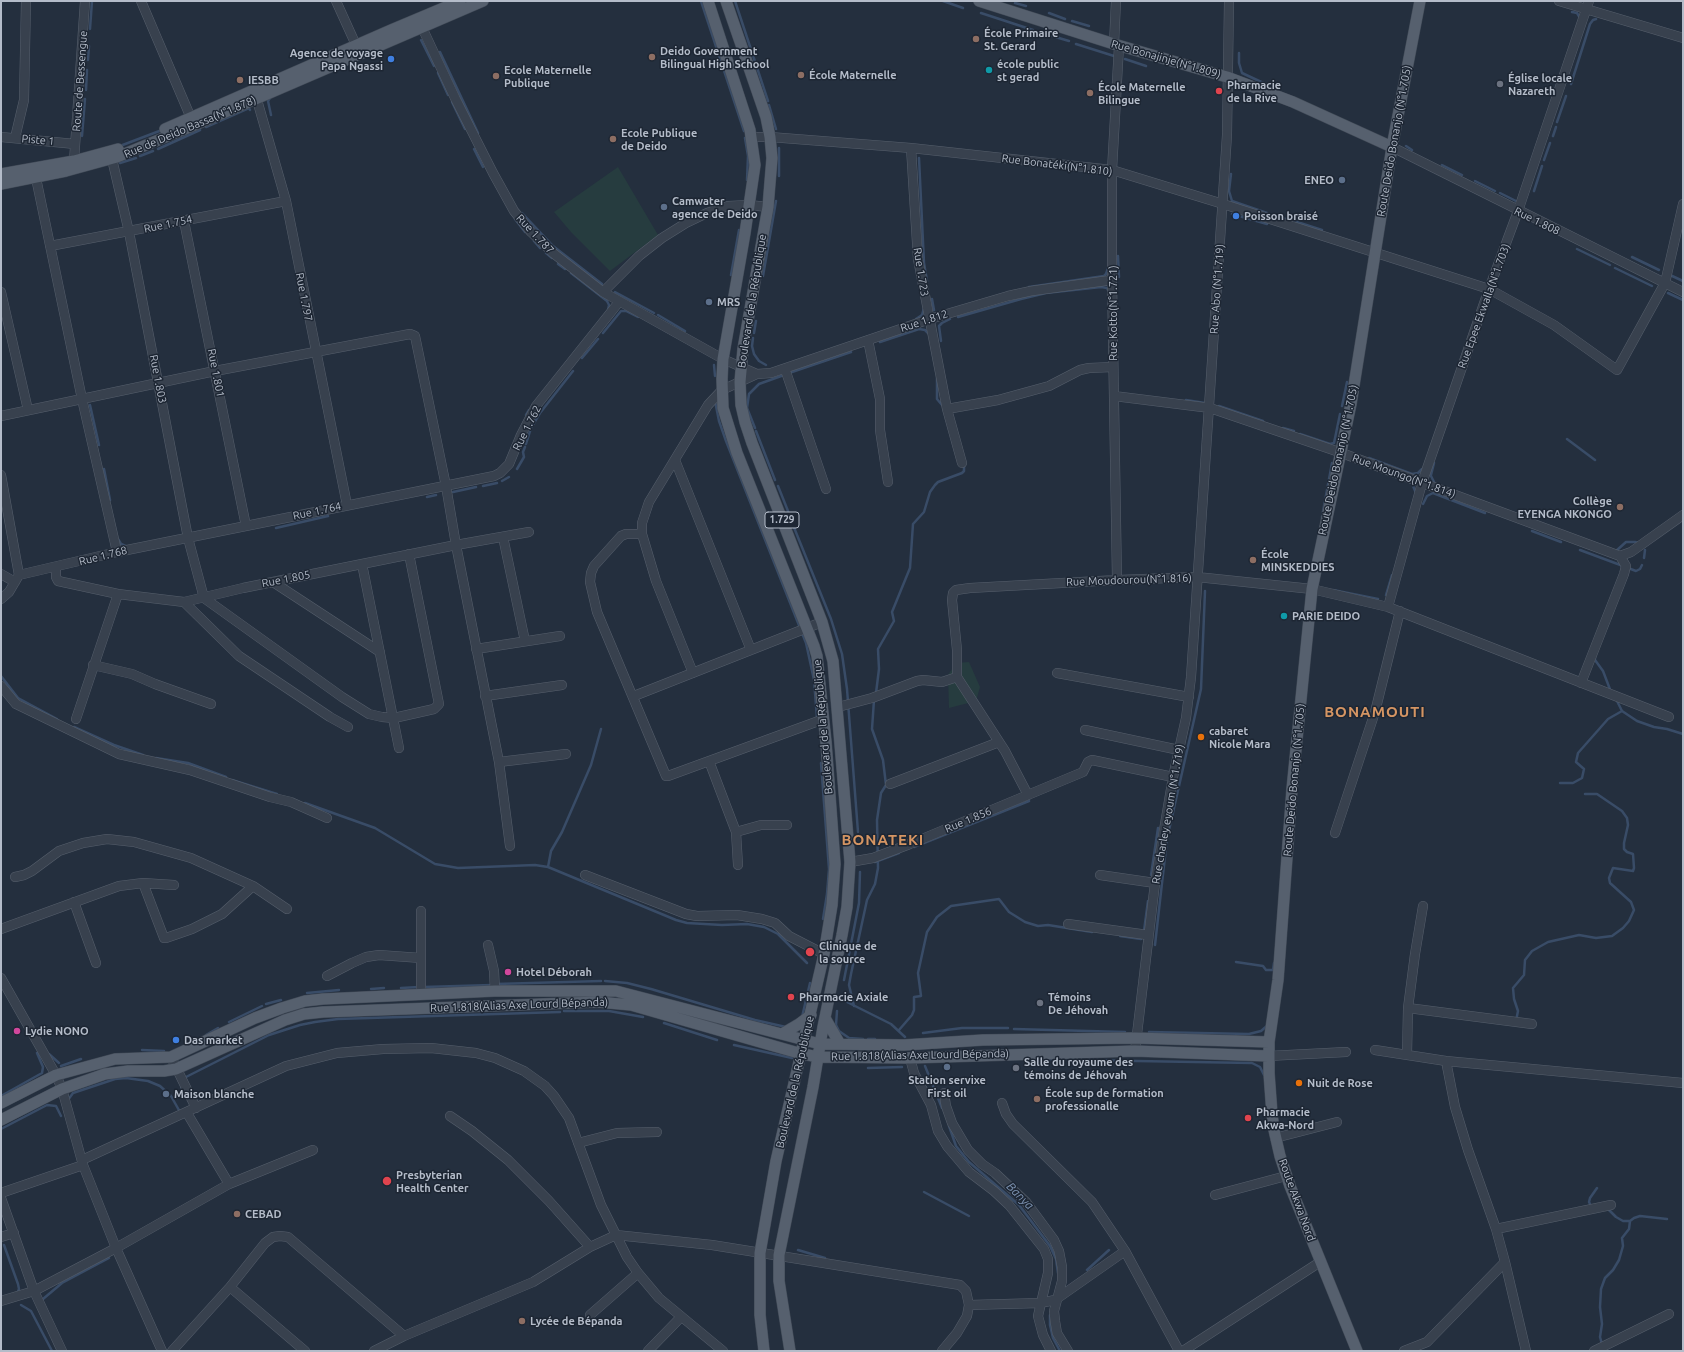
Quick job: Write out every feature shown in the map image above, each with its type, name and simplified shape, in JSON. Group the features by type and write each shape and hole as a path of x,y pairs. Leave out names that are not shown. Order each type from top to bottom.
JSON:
{"main road":[{"name":"Rue de Deido Bassa(N°1.878)","path":"1,184 36,178 112,159 419,23 460,1"},
{"name":"Rue de Deido Bassa(N°1.878)","path":"1,174 74,161 121,148 191,118 256,95 356,45 483,1"},
{"name":"Boulevard de la République","path":"708,1 752,137 755,165 723,359 722,390 724,408 737,453 817,656 824,719 835,864 833,899 824,954 776,1161 760,1253 760,1315 764,1351"},
{"name":"Boulevard de la République","path":"726,1 766,117 770,137 772,164 768,208 752,295 741,367 741,405 744,422 822,622 845,705 850,862 847,907 779,1255 779,1281 790,1351"},
{"name":"Rue Bonajinje(N°1.809)","path":"979,1 1116,45 1227,77 1292,102 1392,147"},
{"name":"Route Deido Bonanjo (N°1.705)","path":"1269,1042 1278,980 1292,789 1312,589 1355,381 1392,147 1420,1"},
{"path":"735,292 752,295"},
{"name":"Rue 1.818(Alias Axe Lourd Bépanda)","path":"1,1103 56,1075 115,1059 171,1057 256,1018 282,1008 304,1002 323,999 421,994 495,991 616,991 650,998 820,1044 904,1045 983,1040 1135,1038 1269,1042"},
{"name":"Rue 1.818(Alias Axe Lourd Bépanda)","path":"1,1120 62,1089 104,1074 118,1071 176,1069 259,1030 304,1014 323,1012 598,1002 631,1005 802,1054 819,1056 910,1058 1135,1051 1268,1056"},
{"path":"782,1034 793,1029 811,1015"},
{"path":"825,1018 840,1044"},
{"name":"Route Akwa Nord","path":"1269,1042 1268,1056 1270,1091 1275,1138 1286,1176 1357,1351"}],"street":[{"path":"15,138 24,100 26,1"},
{"name":"Route de Bessengue","path":"74,161 85,1"},
{"path":"142,1 191,118"},
{"path":"336,1 356,45"},
{"name":"Rue Kotto(N°1.721)","path":"1116,1 1112,170 1112,280 1117,580"},
{"name":"Rue Abo (N°1.719)","path":"1197,577 1210,408 1227,135 1229,1"},
{"path":"1559,1 1588,5 1683,38"},
{"name":"Rue Epee Ekwalla(N°1.703)","path":"1388,607 1422,483 1489,289 1518,212 1588,5"},
{"name":"Rue 1.787","path":"419,23 489,167 514,211 531,232 553,253 603,292 723,359 741,367"},
{"name":"Rue 1.797","path":"256,95 286,201 315,353 347,505"},
{"name":"Piste 1","path":"1,137 75,144"},
{"name":"Rue Bonatéki(N°1.810)","path":"752,137 770,137 911,148 1112,170 1489,289 1554,325 1617,370 1665,284"},
{"name":"Rue 1.808","path":"1392,147 1518,212 1683,292"},
{"name":"Rue 1.723","path":"911,148 918,259 947,409 962,463"},
{"name":"Rue 1.803","path":"112,159 129,232 188,538 204,598"},
{"path":"36,178 82,399 117,552"},
{"name":"Rue 1.754","path":"50,246 286,201"},
{"path":"603,292 639,256 662,238 686,223 707,213 728,206 749,205 768,208"},
{"path":"1665,284 1683,206"},
{"name":"Rue 1.801","path":"184,221 246,526"},
{"name":"Rue 1.812","path":"757,374 764,375 785,369 930,319 1008,296 1031,291 1112,280"},
{"path":"1,295 28,410"},
{"name":"Rue 1.762","path":"446,486 494,476 506,469 510,464 521,435 536,406 619,302"},
{"path":"1,416 215,371 410,334 415,336 446,486 456,545 499,762 510,846"},
{"path":"868,340 880,399 882,448 888,482"},
{"path":"741,367 757,374"},
{"path":"947,409 998,400 1049,386 1080,370 1113,367"},
{"path":"785,369 826,489"},
{"path":"693,673 656,581 642,534 644,513 649,502 705,410 722,390 757,374"},
{"name":"Rue Moungo(N°1.814)","path":"1114,396 1210,408 1340,452 1620,556"},
{"path":"675,460 751,650"},
{"path":"1,475 17,579 9,592 1,599"},
{"name":"Rue 1.764","path":"188,538 446,486"},
{"path":"1581,683 1624,574 1626,566 1620,556 1631,552 1683,515"},
{"name":"Rue 1.805","path":"56,568 56,577 58,581 118,594 184,602 243,588 409,554 529,532"},
{"path":"642,534 626,534 622,536 594,566 591,573 590,582 597,612 634,696 666,776 824,719"},
{"path":"503,537 525,641"},
{"name":"Rue 1.768","path":"17,579 117,552 188,538"},
{"path":"204,598 342,697 369,714 394,718 434,709 439,704 409,554"},
{"path":"362,564 399,748"},
{"path":"1,574 17,579"},
{"name":"Rue Moudourou(N°1.816)","path":"957,677 957,650 952,600 956,590 1117,580 1197,577 1312,589 1388,607 1669,717"},
{"name":"Rue charley eyoum (N°1.719)","path":"1135,1051 1135,1038 1155,883 1173,777 1189,698 1197,577"},
{"path":"273,582 380,652"},
{"path":"76,719 118,594"},
{"path":"184,602 240,656 330,717 348,727"},
{"path":"1335,833 1375,712 1400,611"},
{"path":"634,696 822,622"},
{"path":"476,649 560,636"},
{"path":"93,665 138,676 211,704"},
{"path":"1057,673 1189,698"},
{"path":"845,705 876,697 923,680 942,682 957,677 999,742 1028,795"},
{"path":"485,696 562,685"},
{"path":"1,686 16,704 119,754 190,770 270,797 291,802 327,818"},
{"path":"1085,730 1179,750"},
{"path":"890,784 999,742"},
{"path":"499,762 566,754"},
{"name":"Rue 1.856","path":"850,862 873,858 895,850 1083,772 1088,762 1092,760 1173,777"},
{"path":"709,761 736,832 738,865"},
{"path":"736,832 761,825 787,825"},
{"path":"15,877 32,871 53,855 64,849 83,843 107,839 134,842 191,858 253,886 287,909"},
{"path":"585,875 686,914 697,916 737,915 762,919 775,923 789,936 824,954"},
{"path":"1100,875 1155,883"},
{"path":"143,883 164,938 192,929 222,914 253,886"},
{"path":"1,929 119,886 143,883 174,885"},
{"path":"74,902 96,963"},
{"path":"1407,1055 1408,1008 1423,906"},
{"path":"421,912 421,994"},
{"path":"1068,924 1148,935"},
{"path":"488,945 494,971 495,991"},
{"path":"327,976 366,957 384,955 421,958"},
{"path":"1,978 56,1075 62,1089 82,1162 116,1248 162,1351"},
{"path":"1408,1008 1532,1024"},
{"path":"1,1193 82,1162 249,1082 286,1066 337,1053 383,1049 431,1048 476,1052 496,1058 524,1071 545,1086 554,1096 568,1118 592,1184 627,1257 659,1298 723,1351"},
{"path":"1375,1050 1446,1061 1683,1084"},
{"path":"1268,1056 1346,1052"},
{"path":"171,1057 196,1108"},
{"path":"910,1058 914,1073 932,1106 938,1131 947,1146 969,1172 994,1191 1009,1205 1044,1250 1048,1259 1048,1273 1038,1316 1041,1329 1051,1351"},
{"path":"1446,1061 1455,1107 1468,1150 1496,1229 1526,1351"},
{"path":"944,1093 946,1106 952,1123 968,1150 1026,1202 1054,1240 1059,1251 1062,1267 1062,1281 1054,1311 1056,1333 1068,1351"},
{"path":"1002,1102 1006,1114 1013,1124 1092,1202 1125,1251 1180,1351"},
{"path":"187,1113 229,1184"},
{"path":"450,1116 485,1140 508,1160 550,1201 590,1248"},
{"path":"1275,1138 1337,1122"},
{"path":"578,1143 617,1133 657,1132"},
{"path":"1,1301 34,1291 116,1248 229,1184 313,1150"},
{"path":"1215,1195 1286,1176"},
{"path":"1,1198 34,1291 62,1351"},
{"path":"1496,1229 1611,1205"},
{"path":"1,1237 14,1233"},
{"path":"374,1351 404,1336 533,1282 590,1248 616,1235 712,1245 960,1285 966,1291 969,1305 967,1316 957,1333 942,1351"},
{"path":"172,1351 230,1287 265,1243 273,1237 280,1236 288,1237 404,1336"},
{"path":"969,1305 1042,1302 1056,1299 1125,1251"},
{"path":"1183,1351 1320,1262"},
{"path":"1404,1351 1429,1347 1505,1262"},
{"path":"590,1315 638,1273"},
{"path":"230,1287 305,1351"},
{"path":"1594,1351 1669,1314"},
{"path":"648,1351 681,1317"}],"green space":[{"path":"618,167 658,235 610,271 571,232 554,212"},
{"path":"969,662 980,687 976,701 949,708 948,675 956,663"}],"waterway":[{"path":"90,29 92,1"},
{"path":"701,1 744,131"},
{"path":"735,1 768,101"},
{"path":"943,1 963,8"},
{"path":"1015,3 1026,6"},
{"path":"1572,12 1577,13 1580,18"},
{"path":"981,13 1033,30"},
{"path":"1049,13 1065,19"},
{"path":"1571,84 1590,24 1596,19"},
{"path":"1072,21 1089,26"},
{"path":"1042,33 1069,41"},
{"path":"421,40 434,66"},
{"path":"1076,44 1114,56"},
{"path":"88,60 89,46"},
{"path":"440,52 478,133"},
{"path":"1239,53 1239,63 1242,73 1272,87"},
{"path":"1125,59 1146,66"},
{"path":"86,90 87,70"},
{"path":"438,73 448,95"},
{"path":"1557,122 1566,96"},
{"path":"270,98 268,101 271,115"},
{"path":"82,136 85,99"},
{"path":"452,102 465,129"},
{"path":"769,105 776,129"},
{"path":"206,127 249,108 250,110"},
{"path":"1553,136 1556,127"},
{"path":"120,146 162,130"},
{"path":"158,149 200,130"},
{"path":"745,138 748,156 747,180"},
{"path":"1544,160 1550,143"},
{"path":"1406,146 1412,150"},
{"path":"779,148 779,176"},
{"path":"474,149 483,167"},
{"path":"140,156 153,151"},
{"path":"120,163 136,158"},
{"path":"919,158 924,263 927,281"},
{"path":"1442,165 1462,175"},
{"path":"1534,191 1542,166"},
{"path":"1231,174 1229,191 1232,201 1267,213"},
{"path":"1475,181 1495,191"},
{"path":"1500,193 1516,201"},
{"path":"763,276 776,201"},
{"path":"522,213 553,246 602,284"},
{"path":"1232,214 1267,224"},
{"path":"1279,217 1286,219"},
{"path":"515,219 525,232"},
{"path":"1294,221 1322,230"},
{"path":"731,275 739,230"},
{"path":"534,241 540,248"},
{"path":"1577,249 1610,265"},
{"path":"546,253 552,258"},
{"path":"1118,256 1119,277"},
{"path":"1632,257 1659,270"},
{"path":"558,264 565,269"},
{"path":"1029,287 1104,276 1108,268"},
{"path":"1615,268 1652,286"},
{"path":"571,273 607,301 609,305 608,310"},
{"path":"1670,275 1683,281"},
{"path":"958,317 1046,293 1101,287 1107,288 1109,292"},
{"path":"615,292 654,313"},
{"path":"1668,293 1683,300"},
{"path":"932,299 934,310"},
{"path":"916,319 922,315 924,308"},
{"path":"603,333 621,311 626,311 638,317"},
{"path":"658,315 685,331"},
{"path":"941,341 939,326 950,319"},
{"path":"754,333 756,321"},
{"path":"880,342 919,329 925,330 929,334"},
{"path":"753,338 752,346 754,354 759,361 766,365"},
{"path":"582,358 598,339"},
{"path":"789,373 851,352"},
{"path":"714,365 715,376"},
{"path":"526,444 531,428 540,413 573,371"},
{"path":"755,428 747,408 749,394 759,384 784,375"},
{"path":"937,378 937,399 942,405"},
{"path":"1342,406 1347,382"},
{"path":"1186,400 1205,403"},
{"path":"715,401 719,421 726,441 806,643 814,680 817,718"},
{"path":"90,405 99,445"},
{"path":"1219,406 1263,421"},
{"path":"526,415 529,410"},
{"path":"1300,434 1330,444 1334,443 1340,414"},
{"path":"1283,428 1294,431"},
{"path":"756,431 775,480"},
{"path":"1567,439 1595,460"},
{"path":"517,469 524,457 523,452 525,447"},
{"path":"1369,458 1412,474 1418,473 1422,469"},
{"path":"1322,517 1332,463"},
{"path":"1431,475 1434,463"},
{"path":"876,693 879,669 878,649 894,621 892,612 910,568 913,524 924,512 930,492 935,485 938,482 962,473 964,471 964,465"},
{"path":"104,469 110,500"},
{"path":"1431,476 1434,482"},
{"path":"502,481 509,477"},
{"path":"483,486 497,483"},
{"path":"778,486 788,511"},
{"path":"1413,486 1416,493"},
{"path":"453,492 476,487"},
{"path":"1423,504 1427,496 1433,493 1485,513"},
{"path":"427,497 436,495"},
{"path":"276,528 328,516"},
{"path":"793,525 831,619 842,654 847,689 858,832"},
{"path":"1532,531 1561,542"},
{"path":"118,539 121,544 128,547"},
{"path":"1616,551 1626,542 1639,543"},
{"path":"1580,550 1623,566"},
{"path":"1644,558 1645,550"},
{"path":"1628,568 1636,571 1640,569 1642,565"},
{"path":"1386,595 1392,575"},
{"path":"1333,590 1378,599"},
{"path":"1155,945 1167,839 1201,689 1205,591"},
{"path":"1595,657 1595,660 1603,671 1611,692"},
{"path":"1,676 18,698 57,719"},
{"path":"854,1006 849,985 867,900 875,884 878,868 877,820 881,793 886,785 883,760 872,729 874,700"},
{"path":"1617,701 1622,711 1637,721 1683,734"},
{"path":"1560,783 1573,783 1582,778 1584,769 1576,762 1578,753 1608,719 1622,711"},
{"path":"74,727 114,745 143,755"},
{"path":"548,867 551,851 562,832 591,765 601,729"},
{"path":"156,758 188,763 226,777"},
{"path":"821,763 829,869 823,919"},
{"path":"232,780 277,794"},
{"path":"1516,1021 1518,1011 1514,999 1513,988 1524,975 1525,960 1532,951 1548,942 1579,935 1596,938 1612,936 1623,928 1629,921 1634,910 1631,902 1610,883 1609,878 1613,868 1633,871 1634,868 1633,854 1624,849 1628,825 1627,818 1622,811 1597,794 1585,794"},
{"path":"914,847 1029,801"},
{"path":"305,803 375,828 435,864 458,868 535,865 548,867 676,920 687,923 722,925 747,924 764,927 778,934 807,963"},
{"path":"1151,875 1158,828"},
{"path":"875,862 899,853"},
{"path":"844,980 859,903 860,872"},
{"path":"899,1030 912,1015 914,1010 914,997 921,996 918,973 927,932 937,917 951,906 999,899 1009,912 1025,922 1038,926 1048,925 1092,932"},
{"path":"1144,931 1148,901"},
{"path":"1120,936 1141,939"},
{"path":"1236,962 1263,966 1266,970 1273,970 1274,963"},
{"path":"496,984 601,981"},
{"path":"605,981 627,983 651,989 755,1020 786,1027"},
{"path":"802,1017 810,983"},
{"path":"424,987 492,985"},
{"path":"401,988 419,987"},
{"path":"371,989 384,988"},
{"path":"307,993 339,990"},
{"path":"266,1004 281,1000"},
{"path":"847,1002 891,1024 905,1037"},
{"path":"229,1022 262,1006"},
{"path":"564,1011 609,1011 643,1017"},
{"path":"837,1011 836,1025 839,1031 849,1038 863,1039"},
{"path":"184,1078 269,1035 315,1022 338,1019 560,1012"},
{"path":"664,1023 717,1040"},
{"path":"1149,1032 1249,1034 1261,1031 1268,1025"},
{"path":"206,1035 218,1028"},
{"path":"923,1033 962,1028 1008,1028"},
{"path":"1014,1029 1125,1032"},
{"path":"868,1039 875,1039"},
{"path":"734,1045 792,1058"},
{"path":"142,1050 164,1051"},
{"path":"1,1096 42,1073 43,1067 37,1053"},
{"path":"49,1054 59,1063"},
{"path":"61,1066 81,1059"},
{"path":"1043,1059 1055,1059"},
{"path":"1079,1060 1252,1063 1260,1067 1264,1075"},
{"name":"Banya","path":"925,1066 942,1108"},
{"path":"868,1068 902,1067"},
{"path":"68,1100 73,1093 115,1079 126,1078 148,1081 160,1086 171,1096 180,1112"},
{"path":"181,1084 182,1091 188,1099"},
{"path":"1,1129 47,1105 56,1106 61,1116"},
{"name":"Banya","path":"949,1126 956,1146 969,1162 1019,1205 1050,1246 1056,1259 1058,1273"},
{"path":"1591,1206 1589,1202 1590,1198 1597,1188"},
{"path":"924,1192 969,1216"},
{"path":"1608,1209 1616,1217 1623,1221 1630,1221 1640,1216 1667,1219"},
{"path":"1602,1344 1600,1337 1602,1324 1600,1307 1601,1289 1605,1278 1613,1270 1619,1260 1623,1246 1622,1238 1629,1229 1630,1221"},
{"path":"4,1245 18,1284 19,1289 17,1294"},
{"path":"798,1250 825,1258"},
{"path":"1087,1270 1109,1250"},
{"path":"43,1299 62,1283 109,1258"},
{"path":"21,1305 31,1311 52,1351"},
{"name":"Banya","path":"1050,1315 1050,1325 1053,1338 1060,1351"}],"place":[{"name":"École Primaire St. Gerard","path":"976,39"},
{"name":"Deido Government Bilingual High School","path":"652,57"},
{"name":"Agence de voyage Papa Ngassi","path":"391,59"},
{"name":"école public st gerad","path":"989,70"},
{"name":"École Maternelle","path":"801,75"},
{"name":"Ecole Maternelle Publique","path":"496,76"},
{"name":"IESBB","path":"240,80"},
{"name":"Église locale Nazareth","path":"1500,84"},
{"name":"Pharmacie de la Rive","path":"1219,91"},
{"name":"École Maternelle Bilingue","path":"1090,93"},
{"name":"Ecole Publique de Deido","path":"613,139"},
{"name":"ENEO","path":"1342,180"},
{"name":"Camwater agence de Deido","path":"664,207"},
{"name":"Poisson braisé","path":"1236,216"},
{"name":"MRS","path":"709,302"},
{"name":"Collège EYENGA NKONGO","path":"1620,507"},
{"name":"École MINSKEDDIES","path":"1253,560"},
{"name":"PARIE DEIDO","path":"1284,616"},
{"name":"cabaret Nicole Mara","path":"1201,737"},
{"name":"Clinique de la source","path":"810,952"},
{"name":"Hotel Déborah","path":"508,972"},
{"name":"Pharmacie Axiale","path":"791,997"},
{"name":"Témoins De Jéhovah","path":"1040,1003"},
{"name":"Lydie NONO","path":"17,1031"},
{"name":"Das market","path":"176,1040"},
{"name":"Station servixe First oil","path":"947,1067"},
{"name":"Salle du royaume des témoins de Jéhovah","path":"1016,1068"},
{"name":"Nuit de Rose","path":"1299,1083"},
{"name":"Maison blanche","path":"166,1094"},
{"name":"École sup de formation professionalle","path":"1037,1099"},
{"name":"Pharmacie Akwa-Nord","path":"1248,1118"},
{"name":"Presbyterian Health Center","path":"387,1181"},
{"name":"CEBAD","path":"237,1214"},
{"name":"Lycée de Bépanda","path":"522,1321"}],"district":[{"name":"BONAMOUTI","path":"1375,712"},
{"name":"BONATEKI","path":"883,840"}]}
